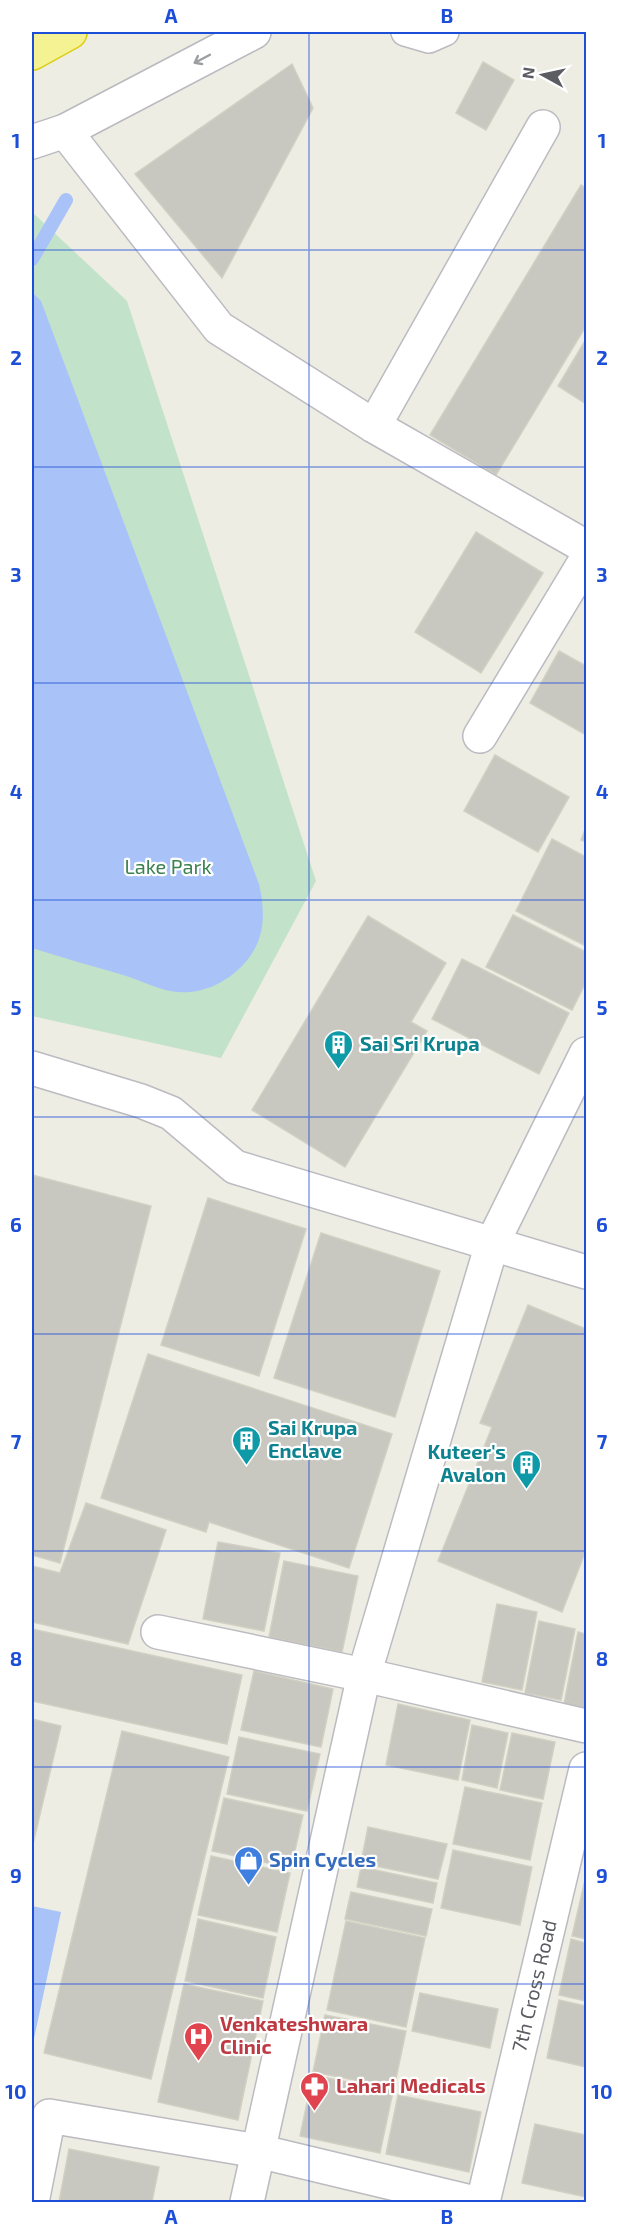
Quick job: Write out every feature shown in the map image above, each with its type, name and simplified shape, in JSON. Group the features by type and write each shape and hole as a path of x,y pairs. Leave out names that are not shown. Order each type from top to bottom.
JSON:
{"highway":[{"path":"32,53 70,32"}],"street":[{"path":"32,141 64,131 254,32"},
{"path":"374,426 543,127"},
{"path":"64,131 219,328 374,426 586,547"},
{"path":"480,736 586,560"},
{"path":"247,2202 364,1675 492,1244 586,1054"},
{"path":"32,1068 141,1101 171,1113 235,1167 586,1272"},
{"path":"158,1632 364,1675 586,1726"},
{"name":"7th Cross Road","path":"483,2202 586,1769"},
{"path":"32,2202 49,2116 258,2151 471,2202"}],"lane":[{"path":"405,32 429,39 445,32"}],"green space":[{"name":"Lake Park","path":"32,212 127,301 316,881 221,1058 32,1016"}],"water":[{"path":"32,292 41,301 259,884 263,917 256,947 243,965 225,980 193,992 171,991 32,948"},
{"path":"32,1906 61,1912 32,2048"}],"building":[{"path":"483,62 514,80 486,130 456,113"},
{"path":"292,64 313,108 222,278 135,174"},
{"path":"581,185 586,188 586,326 496,475 430,435"},
{"path":"586,339 586,404 558,386"},
{"path":"476,532 543,573 481,673 415,632"},
{"path":"559,651 586,666 586,735 530,703"},
{"path":"495,755 569,797 538,852 464,811"},
{"path":"586,827 586,842 581,840"},
{"path":"552,839 586,857 586,946 516,911"},
{"path":"513,915 586,952 586,982 572,1010 486,967"},
{"name":"Sai Sri Krupa","path":"368,916 446,963 411,1022 427,1031 345,1167 252,1110"},
{"path":"462,959 569,1013 539,1074 432,1019"},
{"path":"32,1175 151,1206 60,1563 32,1555"},
{"path":"208,1198 306,1229 259,1376 161,1345"},
{"path":"321,1233 440,1271 395,1417 274,1378"},
{"name":"Kuteer's Avalon","path":"528,1305 586,1329 586,1550 562,1612 438,1561 492,1427 480,1423"},
{"name":"Sai Krupa Enclave","path":"148,1354 392,1434 349,1568 209,1522 206,1532 101,1498"},
{"path":"86,1503 166,1530 128,1644 32,1622 32,1566 60,1573"},
{"path":"218,1542 280,1553 264,1631 203,1619"},
{"path":"284,1561 358,1576 342,1652 269,1637"},
{"path":"497,1604 537,1612 522,1690 482,1682"},
{"path":"539,1621 575,1629 561,1700 525,1693"},
{"path":"32,1629 242,1675 227,1744 32,1701"},
{"path":"578,1632 586,1634 586,1708 564,1704"},
{"path":"254,1671 333,1689 321,1747 241,1730"},
{"path":"398,1704 470,1720 458,1780 386,1765"},
{"path":"32,1719 61,1726 32,1848"},
{"path":"472,1725 508,1733 497,1788 462,1780"},
{"path":"122,1731 229,1757 151,2079 44,2053"},
{"path":"512,1733 555,1742 543,1799 500,1790"},
{"path":"239,1737 320,1754 307,1811 227,1794"},
{"path":"465,1787 542,1803 530,1860 453,1844"},
{"path":"224,1798 303,1815 291,1868 212,1851"},
{"path":"368,1827 447,1844 438,1879 361,1863"},
{"path":"453,1850 532,1867 520,1925 441,1908"},
{"path":"211,1856 290,1873 277,1932 198,1915"},
{"path":"361,1867 437,1883 433,1903 357,1887"},
{"path":"586,1880 586,1939 572,1936"},
{"path":"351,1892 432,1909 426,1936 345,1919"},
{"path":"198,1919 276,1937 263,1998 185,1981"},
{"path":"346,1921 425,1938 406,2027 327,2010"},
{"path":"571,1939 586,1943 586,2001 559,1995"},
{"path":"184,1984 263,2001 238,2120 158,2102"},
{"path":"420,1993 498,2009 490,2048 412,2031"},
{"path":"559,2000 586,2006 586,2067 547,2058"},
{"path":"325,2015 406,2031 394,2088 313,2072"},
{"path":"313,2075 393,2091 380,2153 300,2136"},
{"path":"398,2095 481,2112 469,2172 386,2154"},
{"path":"535,2124 586,2135 586,2197 522,2183"},
{"path":"69,2149 159,2167 152,2202 59,2202"}],"waterway":[{"path":"32,259 66,200"}],"place":[{"name":"Sai Sri Krupa","path":"339,1070"},
{"name":"Sai Krupa Enclave","path":"247,1466"},
{"name":"Kuteer's Avalon","path":"527,1490"},
{"name":"Spin Cycles","path":"248,1886"},
{"name":"Venkateshwara Clinic","path":"199,2062"},
{"name":"Lahari Medicals","path":"315,2112"}]}
